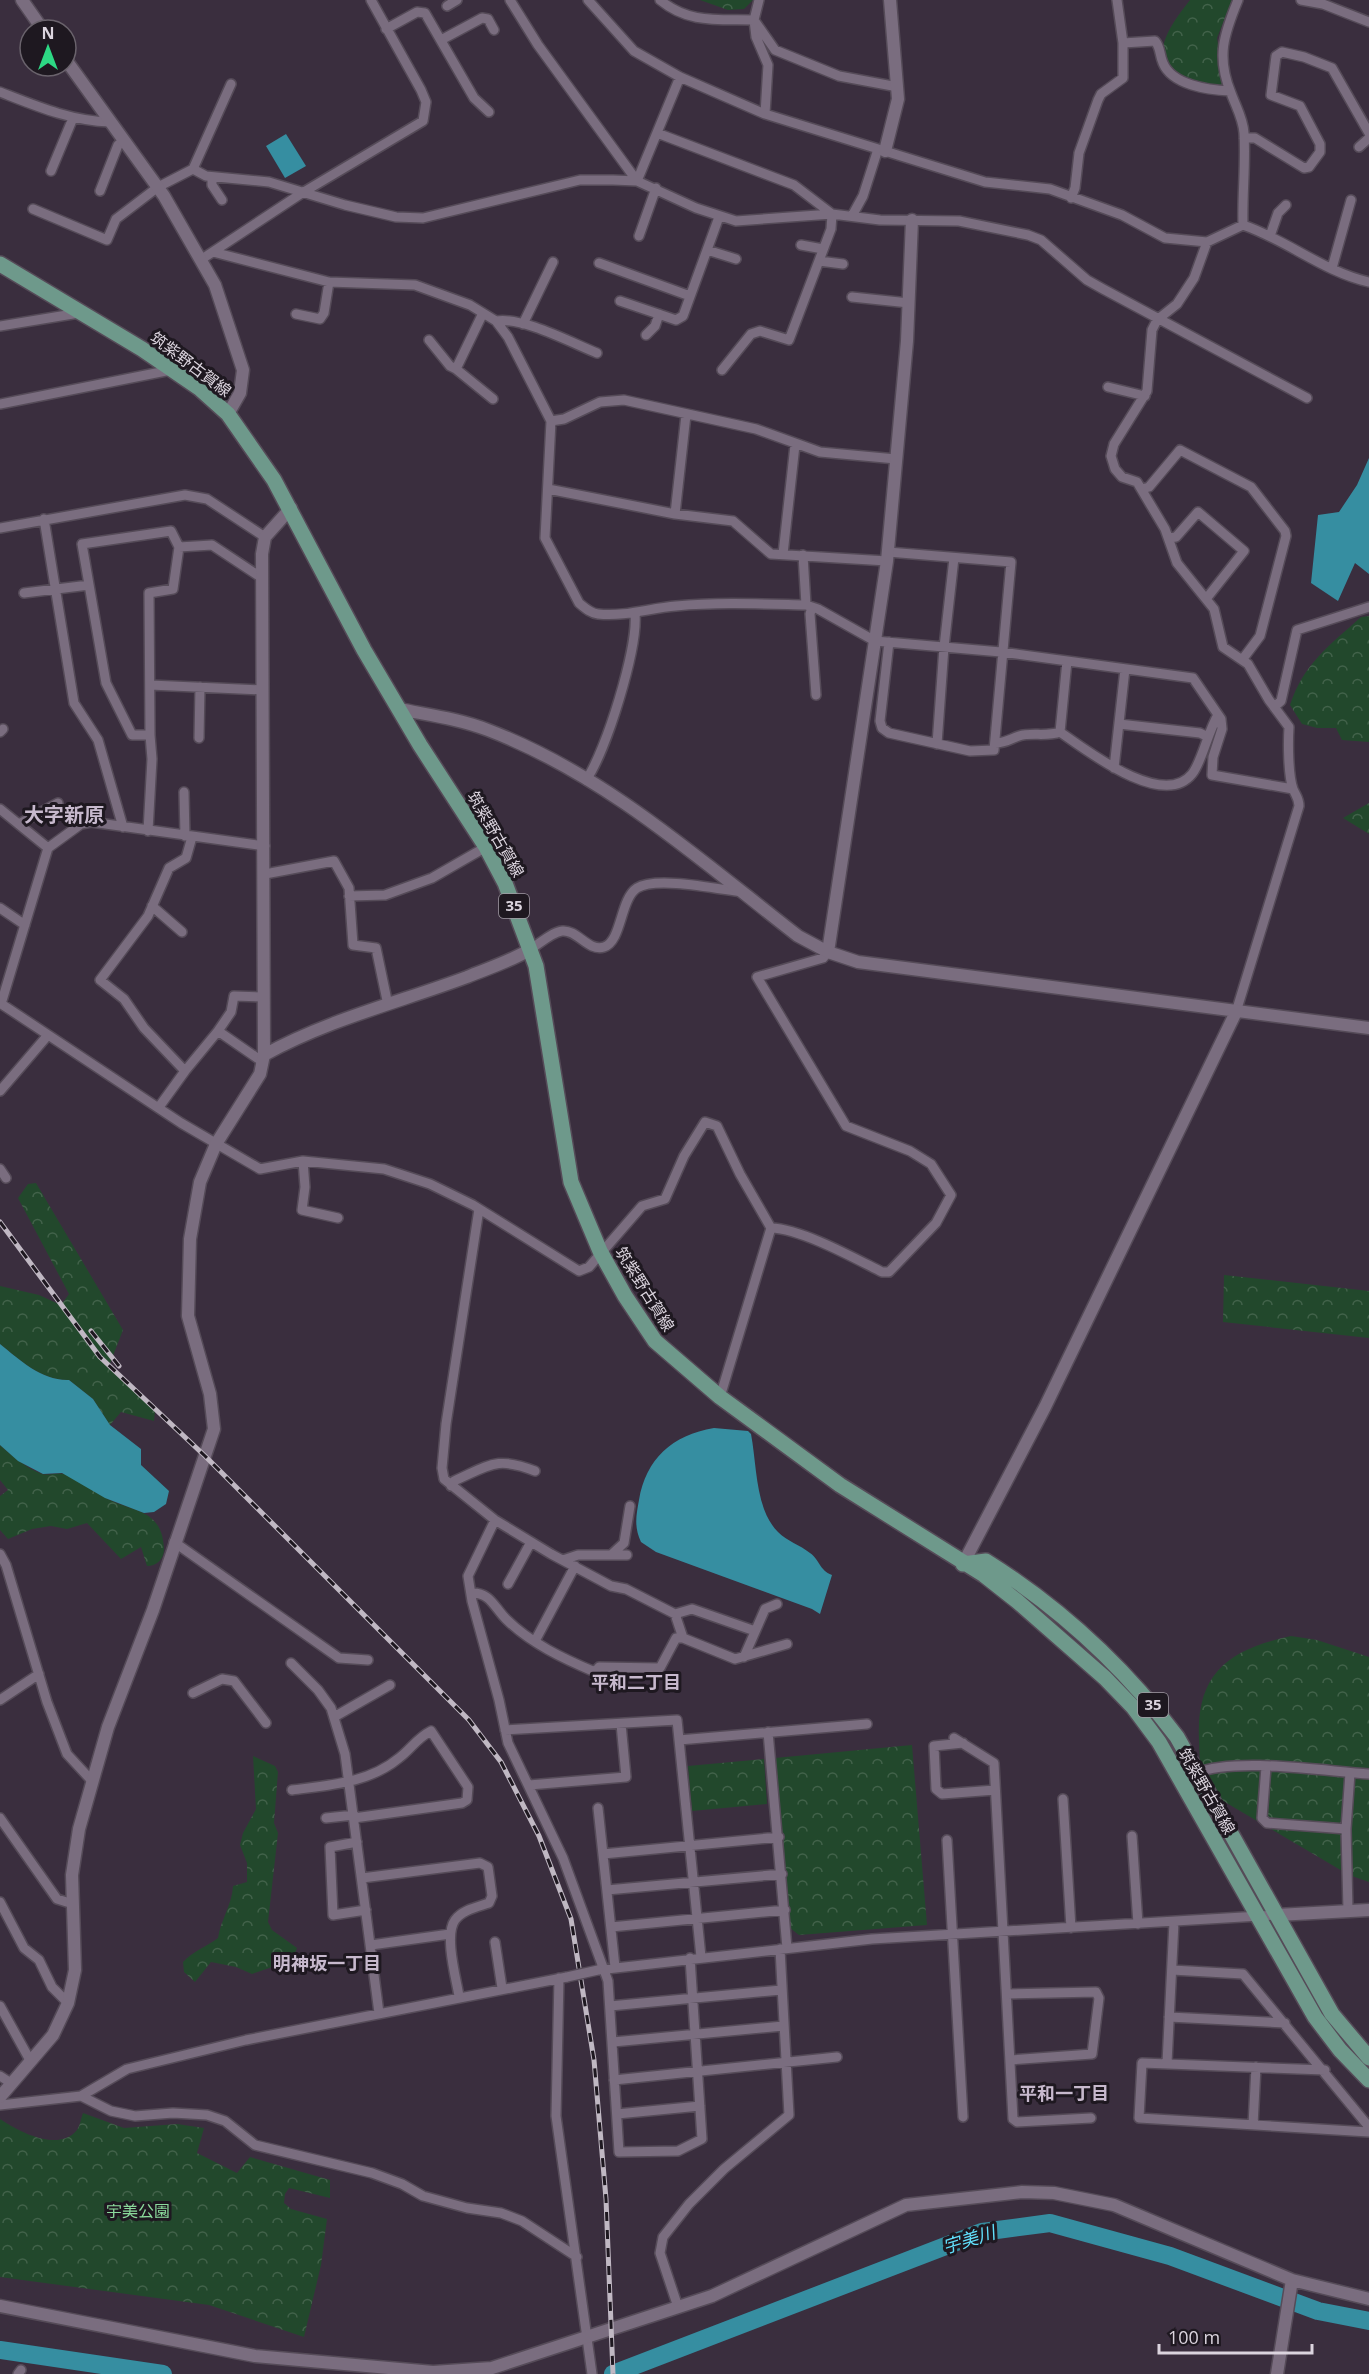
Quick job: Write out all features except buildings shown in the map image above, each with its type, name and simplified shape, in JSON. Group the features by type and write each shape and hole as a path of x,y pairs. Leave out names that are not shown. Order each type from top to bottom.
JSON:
{"main road":[{"name":"筑紫野古賀線","path":"0,264 174,369 228,414 262,460 291,508 364,650 486,847 505,883 531,949 542,991 563,1144 571,1182 600,1251 625,1296 655,1341 720,1397 840,1485 963,1564 984,1575 1088,1663 1133,1707 1159,1742 1315,2017 1340,2050 1369,2080"},
{"name":"筑紫野古賀線","path":"963,1564 986,1561 1010,1576 1088,1637 1154,1706 1177,1737 1332,2014 1369,2058"}],"street":[{"path":"22,0 35,18"},
{"path":"202,259 242,230 302,192 423,122 426,114 424,96 371,0"},
{"path":"447,6 457,0"},
{"path":"510,0 538,45 637,181"},
{"path":"588,0 634,51 680,77 765,114 985,182 1034,186 1122,215 1165,238 1207,242 1243,225 1270,236 1332,268 1369,282"},
{"path":"660,0 675,13 704,19 754,20"},
{"path":"759,0 754,20 756,37 768,65 765,114"},
{"path":"852,216 863,196 867,178 881,150 898,99 890,0"},
{"path":"1071,198 1075,188 1079,153 1098,100 1101,94 1123,78 1123,43 1118,0"},
{"path":"1238,0 1222,40 1230,91 1241,118 1244,138 1243,225"},
{"path":"1301,0 1323,4 1369,22"},
{"path":"386,29 417,12 425,13 474,98 489,112"},
{"path":"441,40 482,18 488,20 494,30"},
{"path":"754,20 775,50 792,58 839,76 898,87"},
{"path":"1123,43 1155,41 1160,47 1163,64 1178,80 1230,91"},
{"path":"1244,138 1255,138 1304,168 1309,167 1320,152 1320,144 1300,106 1271,95 1276,56 1282,52 1304,57 1332,68 1369,133"},
{"path":"78,77 158,187 202,259 225,312 243,370 240,393 228,414"},
{"path":"637,181 680,77"},
{"path":"33,209 107,240 116,219 158,187 193,169 231,84"},
{"path":"0,92 73,118 110,123"},
{"path":"51,171 73,118"},
{"path":"657,133 794,185 831,214"},
{"path":"1359,147 1369,138"},
{"path":"100,191 118,145 124,141"},
{"path":"193,169 212,177 269,182 380,214 423,218 537,193 580,180 637,181 718,217 736,221 767,221 801,214 831,214 959,221 1028,235 1041,240 1087,280 1157,320 1307,398"},
{"path":"212,177 212,185 222,200"},
{"path":"639,236 656,188"},
{"path":"1332,268 1351,200"},
{"path":"1270,236 1278,213 1286,205"},
{"path":"723,370 751,334 760,331 789,340 831,229 831,214"},
{"path":"620,301 676,320 682,316 718,217"},
{"path":"771,1228 779,1228 822,1244 882,1272 889,1272 936,1223 951,1195 931,1164 910,1151 846,1126 757,977 823,958 828,952 887,557 909,303 912,220"},
{"path":"963,1564 1045,1407 1236,1012 1299,806 1299,797 1293,789 1287,744 1289,727 1248,664 1223,647 1214,609 1177,563 1169,538 1142,489 1137,482 1122,477 1115,469 1111,456 1114,444 1145,396 1152,330 1157,320 1177,304 1194,278 1207,242"},
{"path":"801,245 823,249"},
{"path":"707,250 736,260"},
{"path":"213,252 329,282 415,285 470,305 496,321 508,337 551,421 547,545 579,603 596,614 635,614 675,606 809,606 875,641 1001,652 1193,678 1218,715 1222,729 1213,757 1212,775 1293,789"},
{"path":"819,261 843,264"},
{"path":"523,324 553,262"},
{"path":"599,263 690,296"},
{"path":"296,314 320,319 324,313 329,282"},
{"path":"852,297 909,303"},
{"path":"0,326 79,313"},
{"path":"456,369 483,313"},
{"path":"646,335 655,326 659,314"},
{"path":"496,321 505,319 523,324 597,353"},
{"path":"429,339 450,366 493,399"},
{"path":"0,404 174,369"},
{"path":"1108,387 1145,396"},
{"path":"551,421 612,400 756,429 795,445 820,452 896,459"},
{"path":"675,514 686,415"},
{"path":"783,554 795,445"},
{"path":"1142,489 1149,486 1180,450 1251,487 1285,531 1286,536 1260,636 1242,660"},
{"path":"548,489 675,514 733,521 771,554 954,558 1011,562 1001,652 994,750 988,752 937,744 890,733 882,728 879,722 889,642"},
{"path":"0,528 185,495 207,499 266,537"},
{"path":"0,2097 54,2035 68,2004 75,1971 74,1849 108,1727 153,1610 174,1542 214,1429 210,1394 188,1316 187,1281 196,1197 216,1144 252,1089 263,1058 265,846 262,554 266,537 291,508"},
{"path":"1169,538 1176,537 1198,512 1244,551 1206,599"},
{"path":"44,519 74,703 98,740 123,827"},
{"path":"148,831 152,759 148,592 173,589 179,547 171,531 82,544 106,683 132,735 150,735"},
{"path":"179,547 212,545 259,576"},
{"path":"803,555 816,695"},
{"path":"937,744 944,647 954,558"},
{"path":"24,593 89,585"},
{"path":"1274,707 1281,701 1297,630 1369,607"},
{"path":"586,780 604,742 627,666 635,614"},
{"path":"1060,732 1067,661"},
{"path":"1114,768 1125,669"},
{"path":"150,685 263,690"},
{"path":"200,687 200,738"},
{"path":"399,709 453,719 488,729 586,780 623,801 798,936 828,952 858,962 905,970 1369,1028"},
{"path":"1060,732 1114,768 1160,785 1173,785 1192,774 1206,736 1218,715"},
{"path":"1119,724 1200,733 1206,736"},
{"path":"995,743 1008,743 1020,736 1048,736 1060,732"},
{"path":"184,792 188,837 186,858 169,868 148,916 100,980 124,999 144,1028 185,1071"},
{"path":"19,824 58,803"},
{"path":"0,809 48,848"},
{"path":"265,846 91,822 81,824 48,848 0,1004 216,1144 260,1168 303,1161 345,1163 384,1169 430,1184 479,1209 579,1271 589,1267 600,1251 642,1206 665,1199 684,1156 705,1122 717,1126 740,1174 771,1228 720,1397"},
{"path":"349,896 385,895 432,878 486,847"},
{"path":"265,874 334,861 349,888 353,945 376,948 388,1005"},
{"path":"263,1058 327,1026 516,958 560,931 569,931 592,946 602,947 611,942 629,897 637,888 656,883 742,892"},
{"path":"152,906 182,932"},
{"path":"0,908 25,925"},
{"path":"159,1107 231,1012 234,996 264,997"},
{"path":"218,1031 263,1058"},
{"path":"0,1091 48,1035"},
{"path":"303,1161 305,1188 302,1210 338,1218"},
{"path":"0,1169 6,1178"},
{"path":"479,1209 443,1447 444,1479 495,1520 611,1586 626,1589 675,1614 692,1609 755,1631"},
{"path":"451,1486 454,1481 502,1462 511,1461 535,1471"},
{"path":"611,1555 624,1543 630,1506"},
{"path":"495,1520 468,1576 471,1593 508,1743 563,1858 601,1970 610,2006 619,2152 678,2151 702,2139 690,1958"},
{"path":"174,1542 339,1658 368,1660"},
{"path":"508,1584 531,1542"},
{"path":"0,1554 9,1574 39,1674 67,1754 93,1782"},
{"path":"564,1560 578,1555 627,1555"},
{"path":"536,1641 575,1566"},
{"path":"471,1593 486,1596 506,1619 536,1641 565,1660 594,1672 599,1667 660,1668 676,1638 683,1638 735,1659 787,1644"},
{"path":"744,1657 765,1609 777,1604"},
{"path":"675,1614 683,1638"},
{"path":"291,1664 318,1690 334,1717 345,1754 379,2013"},
{"path":"0,1700 39,1674"},
{"path":"193,1693 222,1678 234,1681 266,1723"},
{"path":"334,1717 390,1685"},
{"path":"505,1730 677,1720 701,1957"},
{"path":"529,1785 626,1777 621,1724"},
{"path":"679,1740 867,1724"},
{"path":"292,1790 349,1782 369,1775 399,1759 421,1736 430,1731 468,1787 469,1794 462,1803 326,1818"},
{"path":"678,2307 660,2253 663,2237 689,2204 724,2169 751,2143 783,2122 789,2115 781,1990 785,1910 768,1732"},
{"path":"954,1738 994,1763 1005,1933 1013,2118 1017,2122 1091,2118"},
{"path":"963,1743 934,1746 936,1789 942,1794 995,1790"},
{"path":"1196,1773 1211,1767 1266,1767 1369,1774"},
{"path":"1266,1767 1262,1818 1267,1823 1346,1829"},
{"path":"1348,1910 1346,1829 1350,1773"},
{"path":"1063,1800 1071,1928"},
{"path":"598,1808 615,1967"},
{"path":"0,1818 57,1899 73,1904"},
{"path":"1132,1836 1138,1924"},
{"path":"603,1854 778,1837"},
{"path":"948,1840 963,2117"},
{"path":"357,1842 330,1846 333,1915 366,1910"},
{"path":"362,1878 480,1863 488,1867 492,1896 489,1903 461,1914 455,1920 450,1934 459,1996"},
{"path":"607,1890 782,1874"},
{"path":"0,1902 24,1948 39,1960 52,1987 68,2004"},
{"path":"611,1927 785,1910"},
{"path":"0,2105 81,2096 110,2078 136,2066 459,1996 615,1967 872,1939 1369,1910"},
{"path":"1167,2063 1174,1922"},
{"path":"371,1945 450,1934"},
{"path":"495,1942 502,1988"},
{"path":"1172,1970 1243,1974 1369,2127"},
{"path":"563,1977 556,2116 592,2374"},
{"path":"610,2006 781,1990"},
{"path":"1007,1994 1096,1992 1099,1998 1092,2054 1011,2060"},
{"path":"0,2006 31,2062"},
{"path":"1169,2017 1285,2024"},
{"path":"613,2042 783,2026"},
{"path":"614,2080 837,2057"},
{"path":"1324,2070 1142,2063 1139,2118 1369,2132"},
{"path":"1253,2125 1256,2067"},
{"path":"0,2076 11,2084"},
{"path":"81,2096 111,2111 135,2116 173,2113 204,2114 225,2121 255,2145 372,2173 402,2184 423,2196 467,2208 501,2213 522,2221 577,2257"},
{"path":"617,2114 700,2106"},
{"path":"0,2306 255,2356 433,2372 492,2368 587,2335 625,2326 756,2278 906,2205 1022,2192 1054,2193 1114,2205 1291,2284 1369,2299"},
{"path":"1277,2374 1291,2284"}],"green space":[{"path":"700,0 753,0 744,9 728,10"},
{"path":"1190,0 1232,0 1217,38 1224,82 1221,87 1183,78 1171,70 1165,61 1163,51 1169,30"},
{"path":"1369,616 1369,742 1342,740 1336,728 1317,728 1302,724 1290,705 1302,678 1328,647 1361,617"},
{"path":"1369,803 1369,834 1343,818"},
{"path":"36,1183 123,1330 109,1366 155,1411 154,1421 121,1412 110,1425 93,1399 69,1380 41,1373 0,1344 0,1286 39,1295 61,1305 69,1294 18,1198 28,1184"},
{"path":"1224,1275 1369,1291 1369,1338 1223,1322"},
{"path":"0,1445 36,1471 69,1476 104,1497 152,1518 162,1535 164,1553 161,1559 154,1565 147,1566 141,1547 121,1559 87,1523 67,1529 51,1526 32,1529 8,1539 0,1530 0,1496 8,1490 0,1480"},
{"path":"1291,1636 1317,1640 1369,1657 1369,1882 1349,1875 1218,1798 1207,1783 1200,1765 1200,1716 1204,1696 1211,1680 1221,1667 1250,1648"},
{"path":"912,1745 927,1925 799,1935 790,1928 775,1758"},
{"path":"253,1756 275,1766 278,1772 274,1823 278,1833 268,1922 272,1930 297,1948 289,1968 272,1967 252,1974 236,1967 211,1962 195,1982 184,1972 183,1962 218,1938 233,1886 247,1882 247,1863 240,1845 243,1833 256,1809"},
{"path":"764,1759 767,1804 692,1811 688,1766"},
{"name":"宇美公園","path":"83,2113 124,2128 177,2124 204,2128 197,2153 237,2173 250,2157 330,2180 330,2198 289,2188 285,2194 284,2203 291,2209 327,2219 321,2265 304,2337 209,2305 0,2277 0,2119 38,2138 59,2140 69,2137 77,2130"}],"water":[{"path":"286,134 306,166 285,178 266,146"},
{"path":"1369,458 1369,574 1355,563 1338,601 1311,583 1318,515 1339,512 1357,485"},
{"path":"0,1344 32,1368 50,1377 69,1380 93,1399 110,1425 141,1449 141,1465 169,1491 166,1504 154,1512 144,1513 105,1498 62,1473 43,1474 18,1461 0,1445"},
{"path":"714,1428 748,1431 751,1434 758,1486 770,1522 778,1532 806,1550 824,1570 832,1575 820,1614 812,1609 656,1552 641,1542 636,1526 636,1516 643,1485 655,1461 663,1451 686,1436"}],"waterway":[{"name":"宇美川","path":"613,2374 982,2232 1050,2223 1170,2256 1318,2311 1369,2321"},
{"name":"宇美川","path":"0,2350 163,2374"}],"railway":[{"path":"0,1222 100,1357 205,1456 469,1720 501,1762 539,1836 571,1919 594,2060 606,2199 613,2374"},
{"path":"91,1331 119,1366"}],"district":[{"name":"大字新原","path":"64,815"},
{"name":"平和二丁目","path":"636,1683"},
{"name":"明神坂一丁目","path":"327,1964"},
{"name":"平和一丁目","path":"1064,2094"}]}
